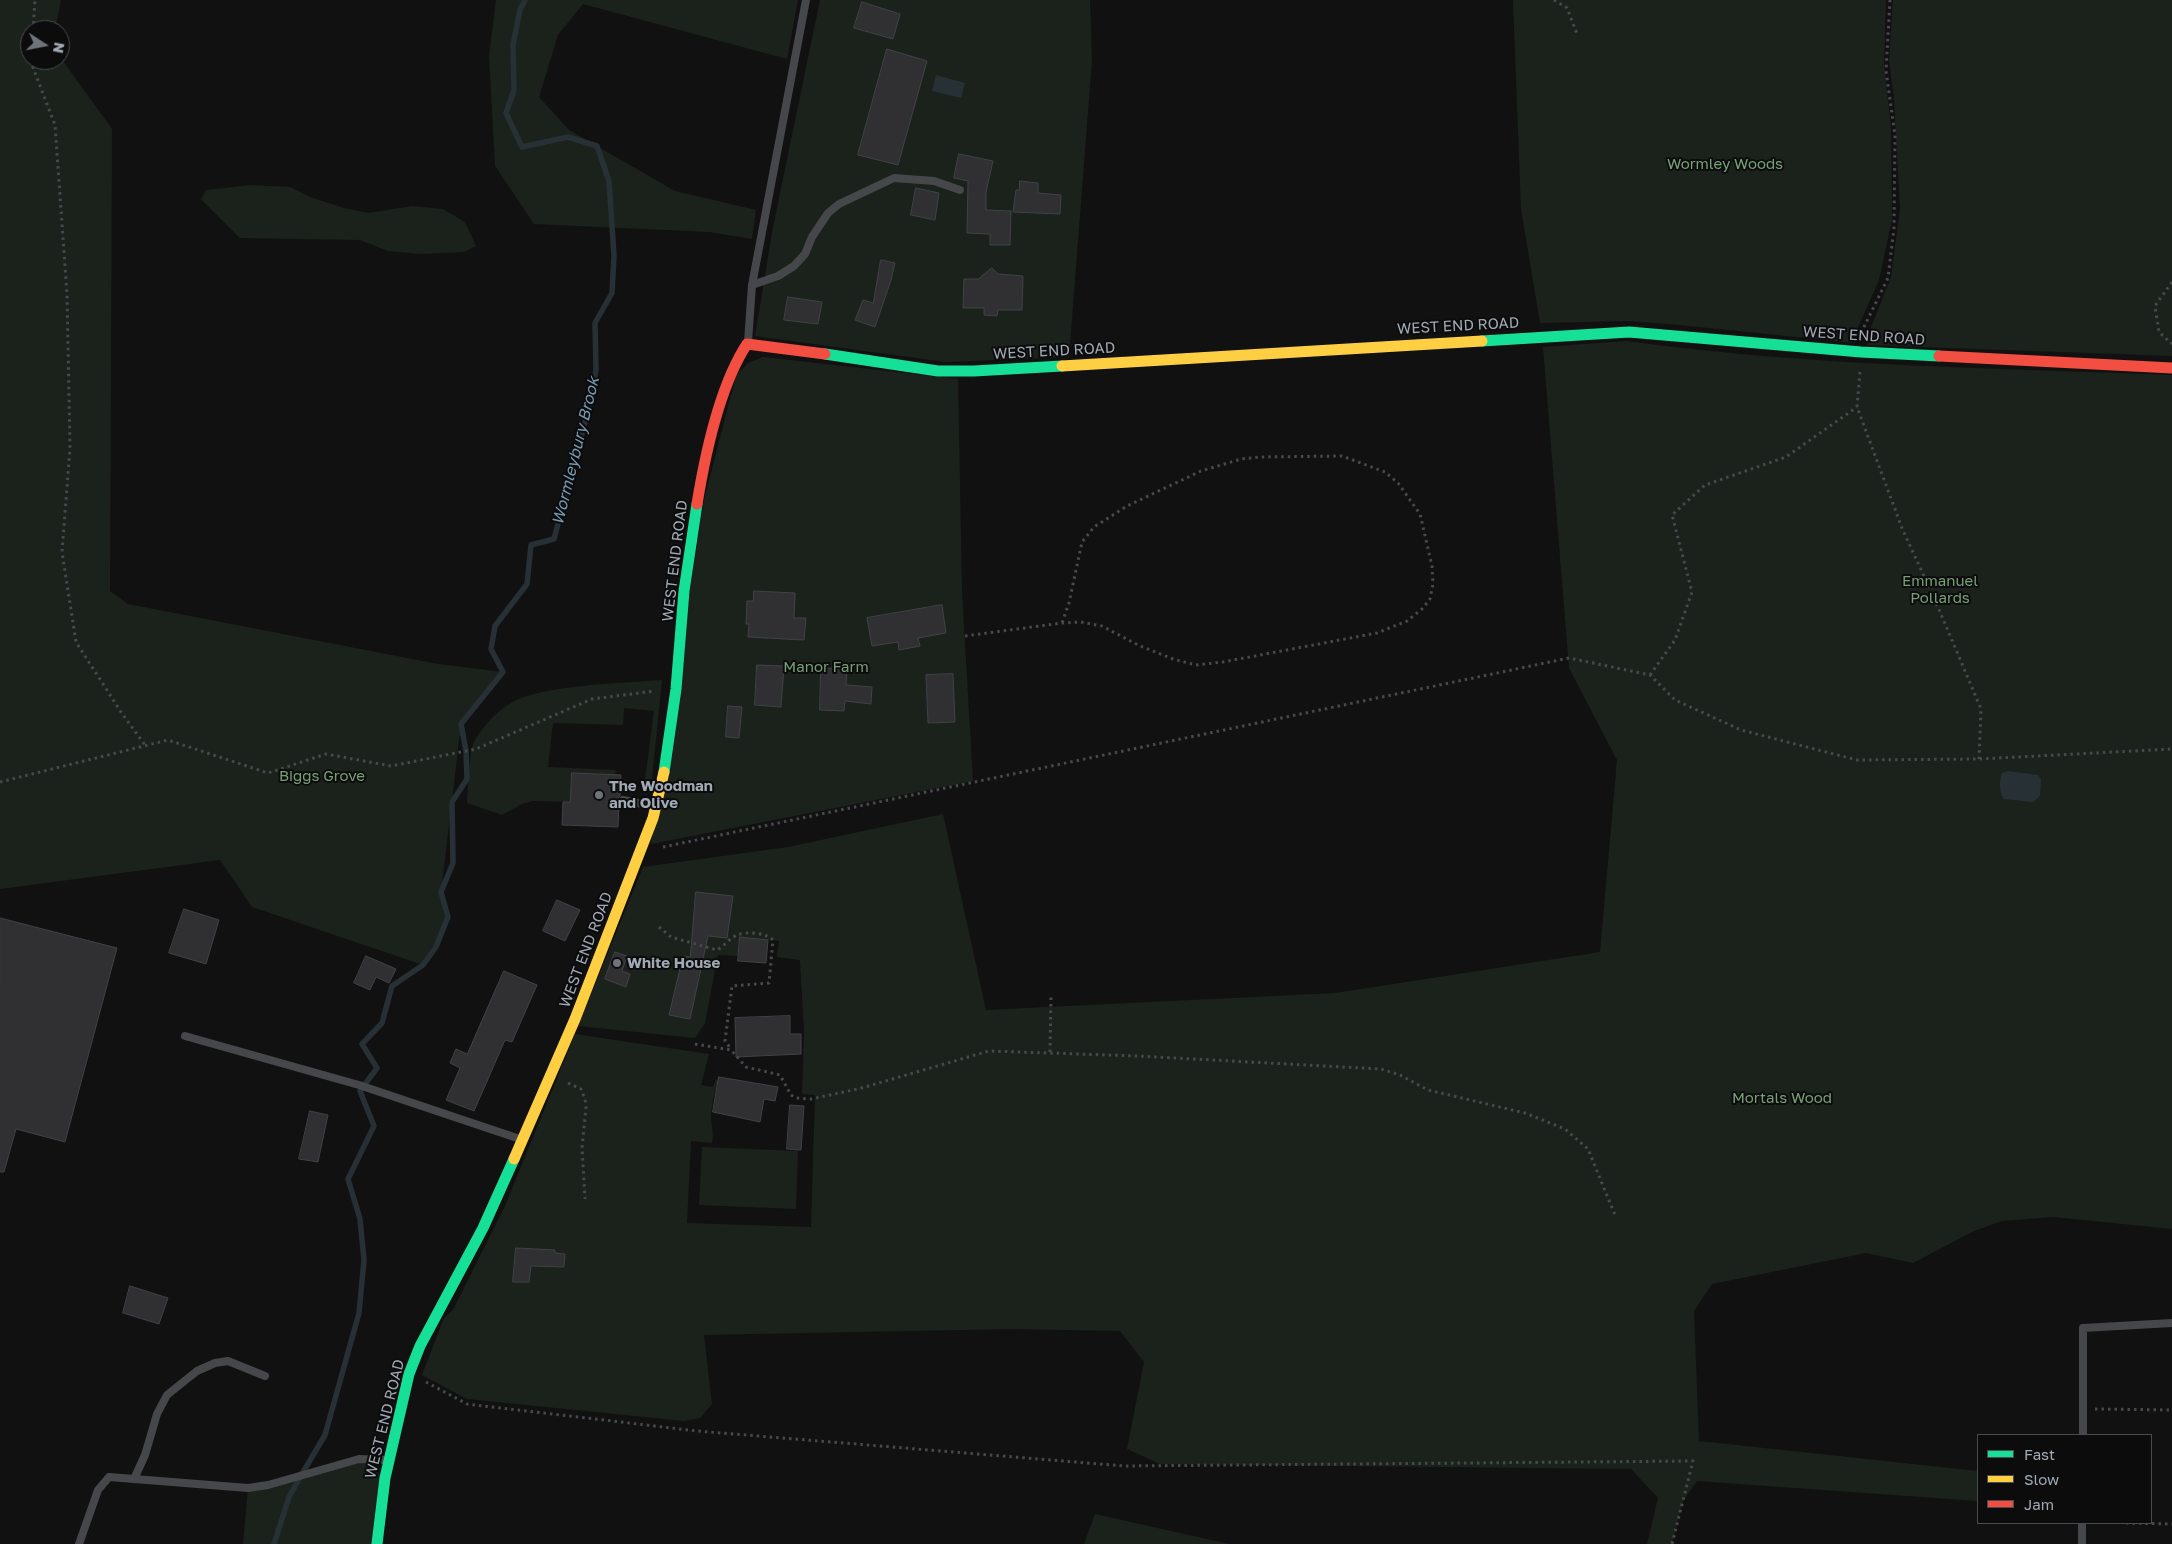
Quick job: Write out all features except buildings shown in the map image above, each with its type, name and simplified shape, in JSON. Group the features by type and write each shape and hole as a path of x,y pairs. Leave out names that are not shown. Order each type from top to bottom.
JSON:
{"street":[{"name":"WEST END ROAD","path":"377,1544 390,1460 409,1374 420,1346 483,1228 548,1082 641,852 656,807 667,758 676,689 684,591 699,492 718,410 737,359 748,344 783,347 816,354 938,371 1041,367 1629,332 1861,352 2172,368"}],"lane":[{"name":"WEST END ROAD","path":"748,344 752,285 806,0"},
{"path":"752,285 778,276 794,266 804,254 818,227 828,213 839,204 894,178 934,182 960,190"},
{"path":"623,800 656,807"},
{"path":"184,1036 358,1085 522,1140"},
{"path":"2083,1434 2083,1328 2172,1323"},
{"path":"134,1479 145,1455 160,1408 167,1395 197,1371 215,1363 228,1361 266,1376"},
{"path":"79,1544 98,1490 109,1477 248,1488 268,1485 359,1459 390,1460"},
{"path":"2082,1524 2082,1544"}],"path":[{"path":"34,20 35,0"},
{"path":"1554,0 1567,8 1577,34"},
{"path":"1890,0 1886,71 1895,135 1894,228 1888,278 1861,332 1857,406 1902,528 1981,709 1979,759"},
{"path":"34,70 55,125 56,135 67,294 70,438 62,552 76,642 145,746"},
{"path":"2172,282 2155,306 2159,332 2172,344"},
{"path":"1650,675 1675,640 1692,592 1672,515 1705,486 1786,457 1857,406"},
{"path":"964,636 1082,622 1102,626 1138,645 1173,659 1196,665 1223,662 1378,633 1407,621 1422,609 1430,599 1433,584 1432,566 1420,514 1398,483 1385,472 1342,456 1260,456 1241,459 1188,477 1127,506 1094,527 1082,542 1069,603 1062,623"},
{"path":"641,852 1569,658 1650,675 1675,700 1740,730 1857,760 1979,759 2172,749"},
{"path":"0,782 168,740 268,773 326,754 391,766 476,749 592,699 676,689"},
{"path":"659,927 671,937 717,950 737,935 758,934 770,936 773,940 769,983 732,986 725,1041 746,1067 780,1075 791,1095 796,1098 811,1099 858,1089 989,1052 1050,1052 1381,1069 1400,1074 1428,1090 1525,1113 1566,1129 1588,1149 1615,1215"},
{"path":"1050,1052 1051,996"},
{"path":"695,1044 732,1050"},
{"path":"548,1082 571,1083 584,1093 586,1107 582,1148 585,1199"},
{"path":"409,1374 467,1404 697,1431 1124,1466 1693,1461 1672,1544"},
{"path":"2083,1409 2172,1410"},
{"path":"2152,1524 2172,1524"}],"green space":[{"name":"Biggs Grove","path":"0,0 61,0 57,20 20,20 20,70 69,70 112,129 110,591 128,604 438,664 503,672 461,724 441,892 448,917 436,947 423,965 252,907 220,860 0,889"},
{"path":"496,0 798,0 787,59 583,4 558,35 539,97 569,130 675,191 756,210 752,239 709,232 534,224 495,166 489,56"},
{"path":"820,0 1090,0 1092,60 1069,357 945,362 755,336 773,227"},
{"name":"Wormley Woods","path":"1513,0 1886,0 1884,65 1891,127 1892,220 1879,280 1857,330 1855,343 1628,321 1540,323 1521,209"},
{"path":"1893,0 2172,0 2172,356 1867,345 1871,327 1891,277 1900,209 1894,99 1889,61"},
{"path":"251,185 290,187 310,197 344,208 368,213 412,206 443,209 465,222 476,246 464,252 420,254 388,251 360,240 240,238 201,199 206,190"},
{"path":"1627,341 1762,356 1831,361 2172,375 2172,1229 2054,1217 2002,1221 1974,1231 1913,1263 1866,1253 1712,1284 1694,1311 1699,1441 1977,1471 1977,1501 1697,1481 1683,1501 1672,1544 1647,1544 1658,1498 1631,1469 1160,1464 1127,1449 1144,1362 1120,1331 1011,1329 704,1335 712,1404 700,1418 684,1421 467,1399 422,1375 444,1318 453,1310 505,1206 575,1034 709,1054 701,1085 713,1087 716,1079 727,1082 726,1085 718,1083 714,1096 711,1115 712,1143 691,1141 687,1223 811,1227 815,1095 802,1094 804,1032 800,960 777,957 779,941 740,937 738,956 718,955 705,1023 695,1038 578,1026 643,867 788,847 943,814 986,1010 1335,993 1600,952 1617,760 1569,668 1543,347"},
{"name":"Manor Farm","path":"763,357 958,379 962,592 973,781 651,844 704,500 736,376 748,363"},
{"path":"662,680 651,788 644,787 654,711 624,708 623,725 553,723 548,767 616,770 615,775 572,774 571,788 578,789 578,802 532,801 522,804 502,815 467,803 470,762 474,742 490,720 511,703 542,692 605,684"},
{"path":"702,1147 798,1151 796,1209 699,1205"},
{"path":"359,1459 385,1478 377,1544 243,1544 248,1488"},
{"path":"1095,1514 1229,1544 1084,1544"}],"shaded area":[{"path":"936,75 965,83 961,98 932,91"},
{"path":"2008,771 2038,775 2041,779 2040,796 2033,802 2004,799 2000,790 2000,780 2002,773"}],"waterway":[{"name":"Wormleybury Brook","path":"302,1474 325,1435 359,1313 364,1260 360,1219 348,1179 374,1126 360,1091 377,1068 362,1044 382,1023 392,986 423,965 436,947 448,917 441,892 453,863 452,802 467,779 466,751 461,724 503,672 491,649 495,626 527,584 531,545 554,539 586,418 596,370 595,323 612,293 614,256 609,181 597,146 568,137 522,147 506,113 514,90 513,45 520,10 525,0"},
{"name":"Wormleybury Brook","path":"274,1544 289,1497 299,1479"}],"traffic: fast":[{"path":"1482,341 1629,332 1861,352 1939,356"},
{"path":"825,354 938,371 1062,366"},
{"path":"664,772 676,689 684,591 697,504"},
{"path":"377,1544 385,1478 409,1374 420,1346 483,1228 514,1159"}],"traffic: slow":[{"path":"1062,366 1482,341"},
{"path":"514,1159 575,1019 653,818 664,772"}],"traffic: jam":[{"path":"697,504 704,464 721,400 737,361 747,344 825,354"},
{"path":"1939,356 2172,368"}],"place":[{"name":"The Woodman and Olive","path":"599,795"},
{"name":"White House","path":"617,963"}],"park label":[{"name":"Emmanuel Pollards","path":"1940,590"},
{"name":"Mortals Wood","path":"1782,1098"}]}
